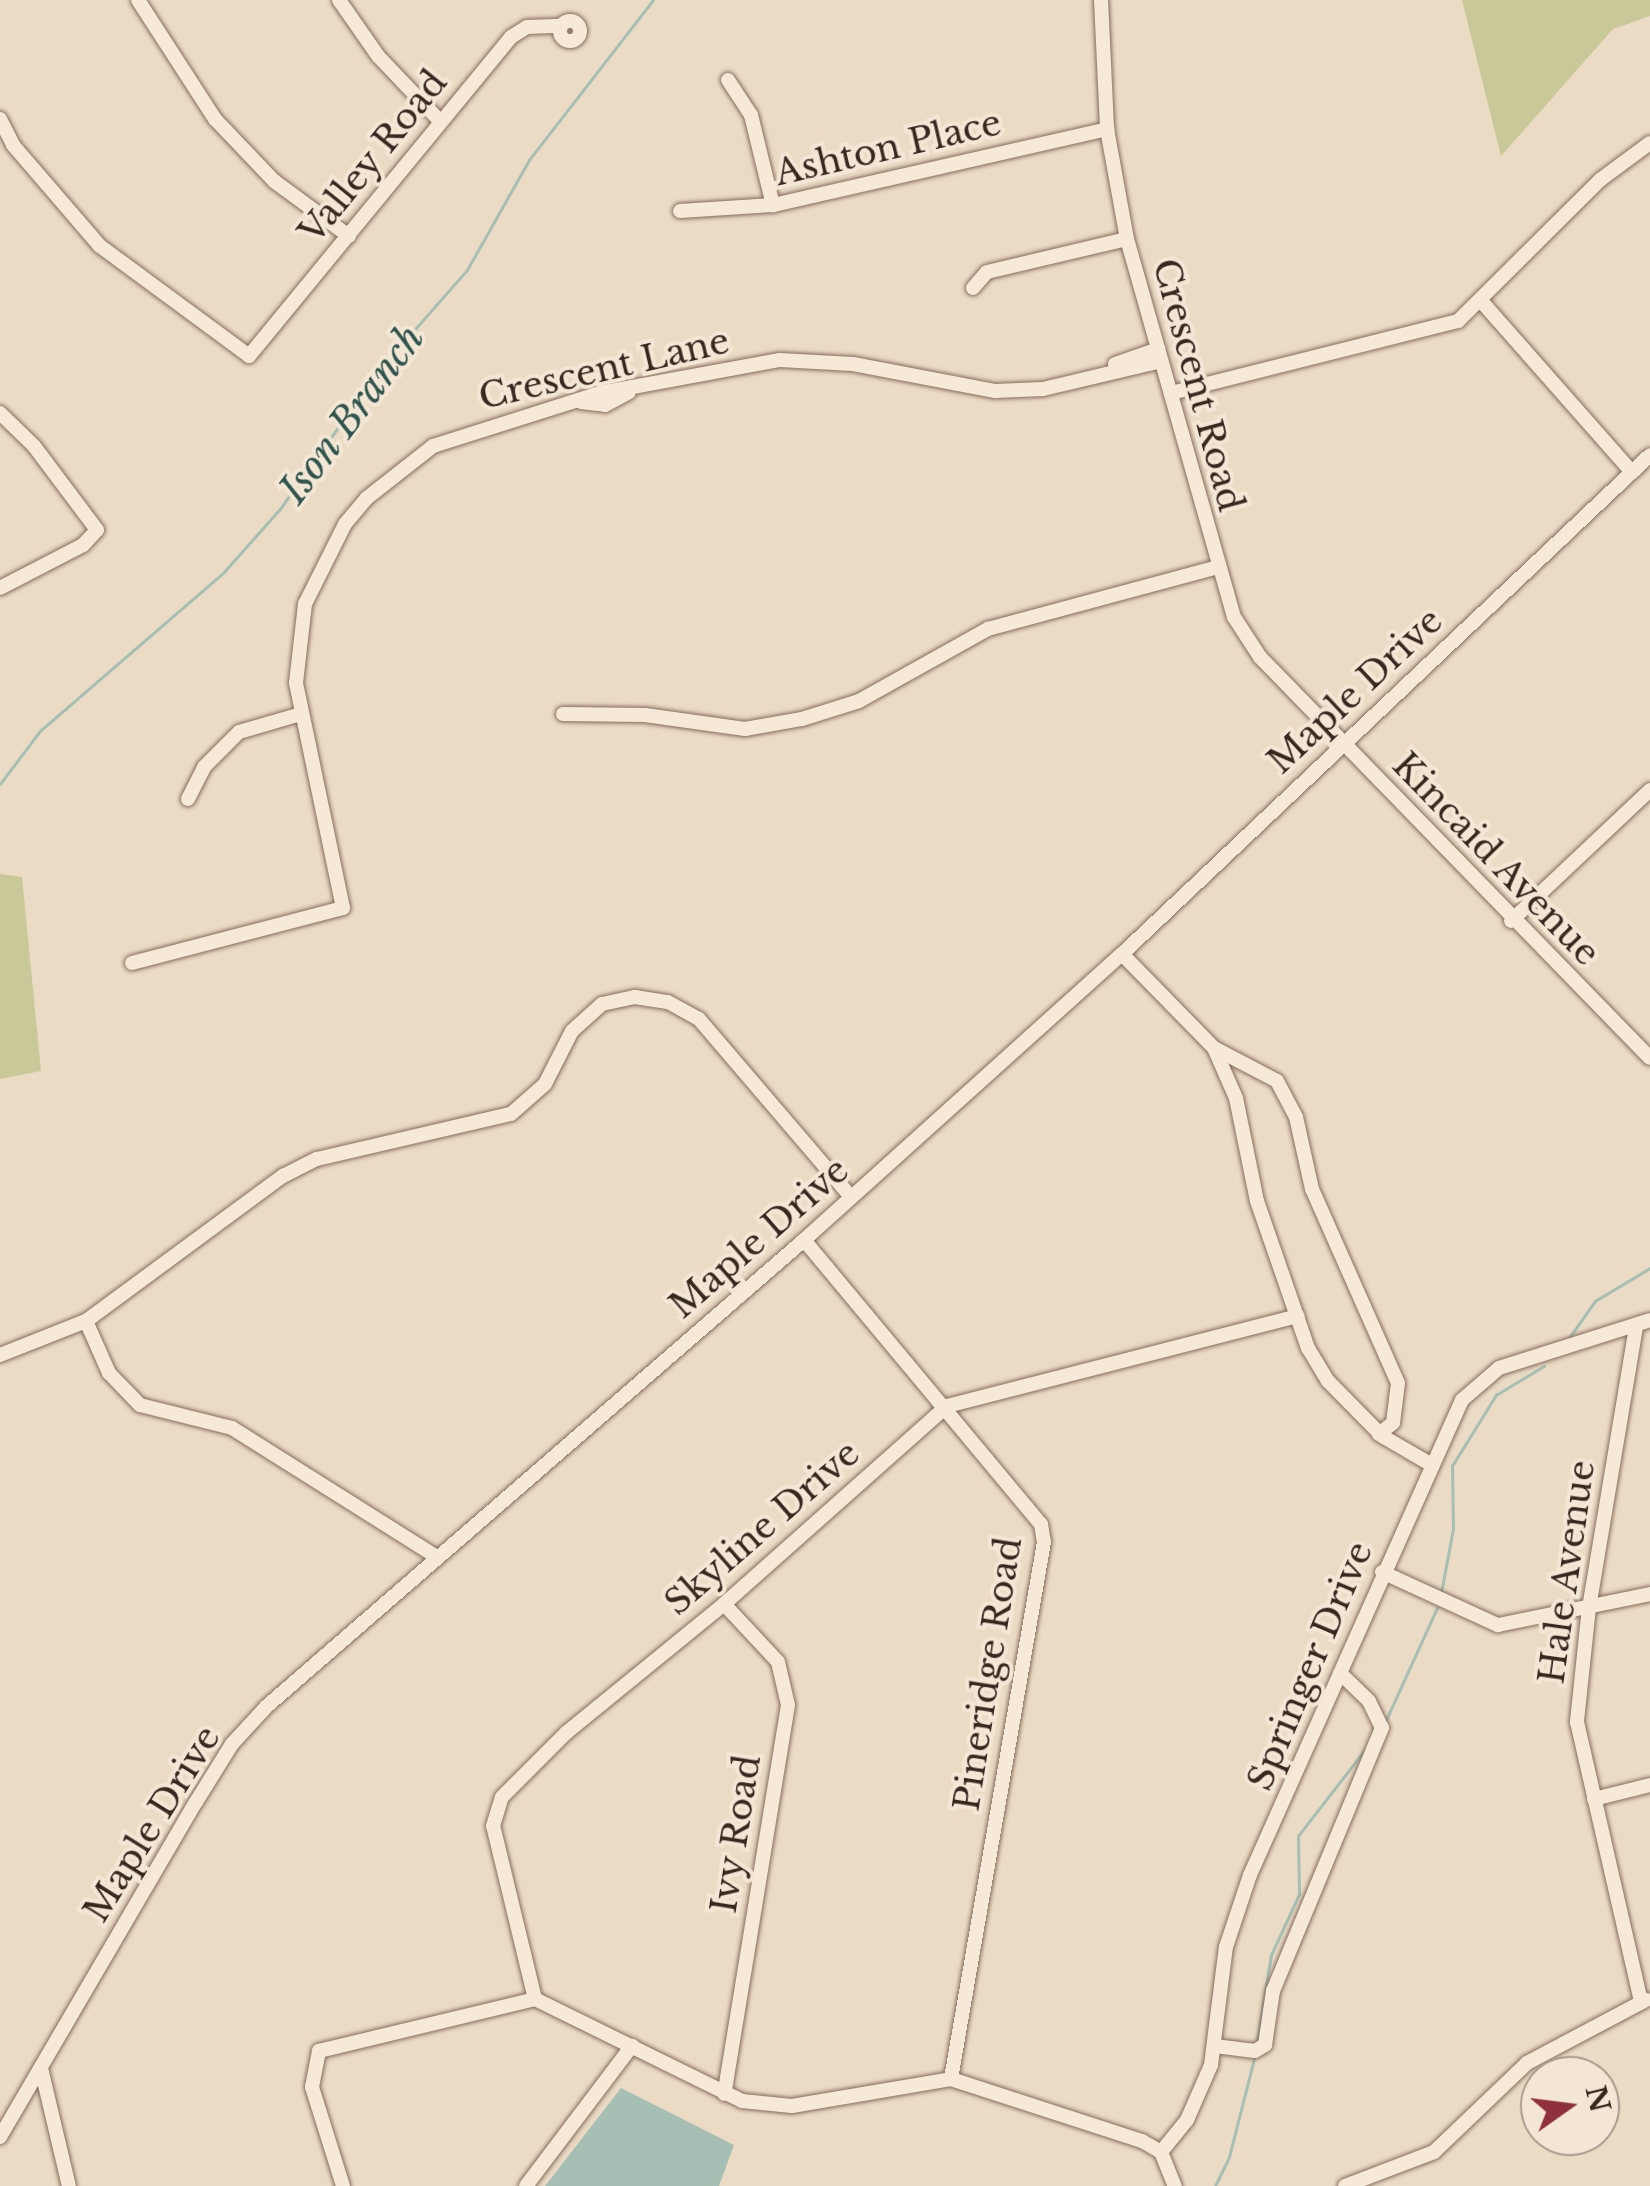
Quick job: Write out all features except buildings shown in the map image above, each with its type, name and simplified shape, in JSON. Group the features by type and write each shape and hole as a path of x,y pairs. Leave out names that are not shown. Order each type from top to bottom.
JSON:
{"street":[{"path":"138,0 215,119 274,180 350,236"},
{"path":"339,0 378,56 439,120"},
{"name":"Crescent Road","path":"1100,0 1107,128 1127,239 1217,568 1234,617 1260,657 1342,744"},
{"name":"Valley Road","path":"0,119 13,145 100,246 249,356 510,37 527,27 561,26"},
{"path":"728,80 751,115 773,205"},
{"name":"Ashton Place","path":"680,211 773,205 1107,128"},
{"path":"1171,393 1458,322 1600,180 1650,143"},
{"path":"973,288 988,272 1127,239"},
{"path":"1482,302 1632,472"},
{"name":"Crescent Lane","path":"132,963 342,908 296,683 305,604 345,524 366,498 433,446 582,402 780,360 853,364 995,391 1042,389 1160,355"},
{"path":"0,413 34,446 97,530 83,546 0,588"},
{"name":"Maple Drive","path":"0,2137 232,1744 309,1664 804,1240 1122,954 1650,455"},
{"path":"563,714 644,715 746,729 802,719 859,701 988,629 1217,568"},
{"path":"188,799 204,767 238,732 301,714"},
{"name":"Kincaid Avenue","path":"1342,744 1511,921 1650,1058"},
{"path":"1511,921 1650,790"},
{"path":"1122,954 1214,1048 1277,1082 1296,1117 1312,1189 1398,1383 1394,1423 1379,1434"},
{"path":"0,1355 86,1322 299,1167 511,1114 545,1084 572,1031 602,1004 636,997 668,1002 699,1019 851,1197"},
{"path":"1214,1048 1236,1098 1257,1201 1298,1316 1328,1381 1379,1434 1432,1465"},
{"name":"Pineridge Road","path":"804,1240 1033,1507 1044,1542 951,2080"},
{"name":"Skyline Drive","path":"536,1999 494,1826 502,1797 566,1733 724,1604 947,1406 1298,1316"},
{"path":"86,1322 109,1373 140,1405 232,1428 435,1556"},
{"name":"Springer Drive","path":"1161,2152 1199,2098 1215,2046 1236,1910 1382,1572 1462,1400 1484,1376 1643,1324"},
{"name":"Hale Avenue","path":"1643,1324 1589,1606 1578,1722 1645,2000"},
{"path":"1382,1572 1498,1625 1650,1594"},
{"name":"Ivy Road","path":"724,1604 778,1662 788,1704 724,2094"},
{"path":"1215,2046 1255,2052 1265,2046 1273,1991 1382,1728 1368,1702 1340,1673"},
{"path":"1594,1798 1650,1784"},
{"path":"343,2186 312,2087 319,2051 536,1999 724,2094 761,2106 792,2106 951,2080 1106,2128 1161,2152 1175,2186"},
{"path":"1346,2186 1434,2152 1527,2063 1645,2000"},
{"path":"526,2186 632,2046"},
{"path":"41,2068 69,2186"}],"green space":[{"path":"1462,0 1650,0 1650,16 1613,29 1501,156"},
{"path":"0,874 22,877 41,1071 0,1079"}],"shaded area":[{"path":"621,2088 734,2145 719,2186 545,2186"}],"waterway":[{"name":"Ison Branch","path":"0,784 40,731 224,572 280,509 380,369 467,270 529,160 653,0"},
{"path":"1567,1341 1595,1301 1650,1268"},
{"path":"1441,1593 1453,1529 1452,1466 1496,1395 1544,1366"},
{"path":"1386,1720 1437,1608"},
{"path":"1257,2041 1271,1955 1299,1894 1298,1836 1367,1747"},
{"path":"1215,2186 1229,2157 1254,2059"}]}
